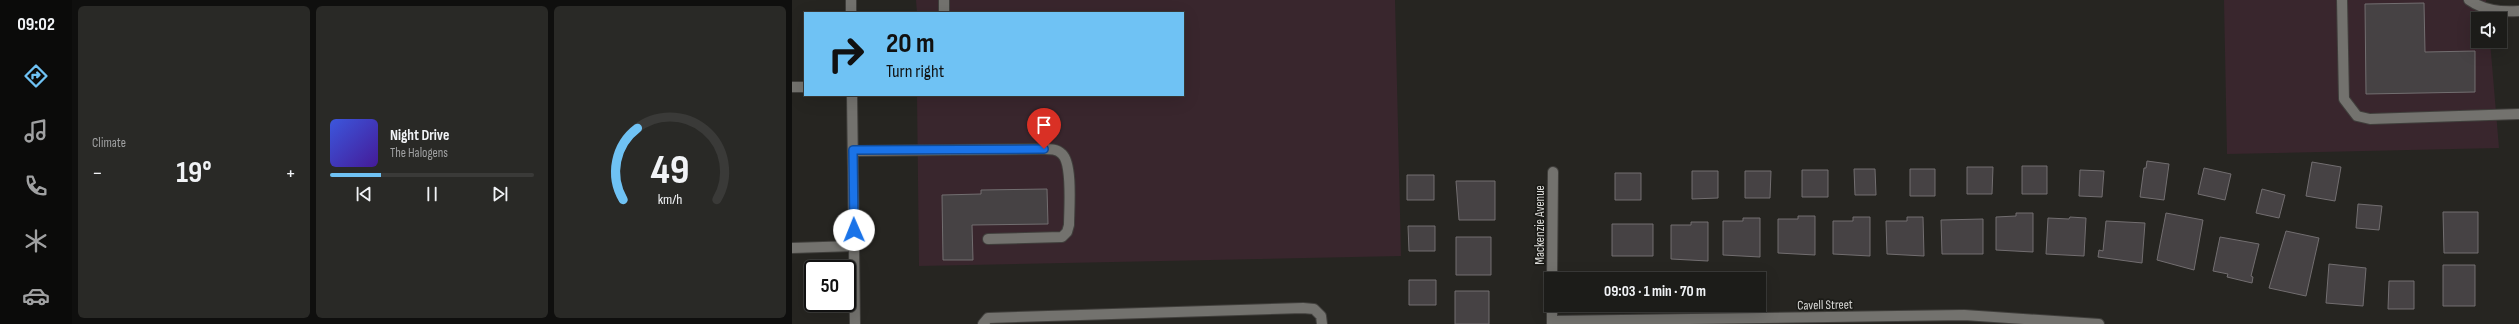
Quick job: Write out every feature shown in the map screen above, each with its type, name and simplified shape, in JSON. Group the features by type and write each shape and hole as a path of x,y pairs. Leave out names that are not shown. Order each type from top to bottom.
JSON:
{"street":[{"path":"851,0 851,12"},
{"path":"944,0 944,12"},
{"path":"2342,0 2344,98 2357,116 2370,118 2519,114"},
{"path":"2469,0 2480,8 2492,11 2519,11"},
{"path":"792,87 804,87"},
{"path":"852,96 855,324"},
{"path":"853,150 1055,149 1063,154 1068,164 1069,225 1067,232 1062,237 988,239"},
{"name":"Mackenzie Avenue","path":"1552,272 1553,172"},
{"path":"792,248 854,246"},
{"path":"983,324 988,318 1303,308 1314,309 1321,316 1322,324"},
{"path":"1552,312 1552,323"},
{"name":"Cavell Street","path":"1552,323 2002,320 2098,324"}],"shaded area":[{"path":"916,0 1395,0 1401,256 919,266 917,96 1184,96 1184,12 917,12"},
{"path":"2224,0 2486,0 2487,12 2471,12 2471,48 2491,48 2499,148 2227,154"}],"building":[{"path":"2424,3 2425,52 2475,51 2475,92 2366,94 2365,4"},
{"path":"2147,161 2169,164 2164,200 2140,197 2144,168 2146,168"},
{"path":"2312,162 2341,167 2335,201 2306,196"},
{"path":"2022,166 2047,166 2047,194 2022,194"},
{"path":"1967,167 1993,167 1992,194 1967,194"},
{"path":"2204,168 2231,174 2225,200 2198,194"},
{"path":"1854,169 1875,169 1876,195 1855,195"},
{"path":"1910,169 1935,169 1935,196 1910,196"},
{"path":"1802,170 1828,170 1828,197 1802,197"},
{"path":"2080,170 2104,171 2102,197 2079,196"},
{"path":"1692,171 1718,171 1718,198 1692,199"},
{"path":"1745,171 1771,171 1770,198 1745,198"},
{"path":"1615,173 1641,173 1641,200 1615,200"},
{"path":"1407,175 1434,175 1434,200 1407,200"},
{"path":"1456,181 1495,181 1495,220 1459,220"},
{"path":"1047,189 1048,224 972,225 973,260 943,260 942,195 981,194 981,190"},
{"path":"2262,189 2285,195 2279,218 2256,213"},
{"path":"2358,204 2382,206 2379,230 2356,228"},
{"path":"2443,212 2478,212 2478,253 2444,253"},
{"path":"2016,213 2033,213 2033,252 1996,250 1996,217 2016,216"},
{"path":"2166,213 2203,220 2194,270 2157,260"},
{"path":"1798,216 1815,216 1815,255 1778,253 1778,219 1798,219"},
{"path":"1853,217 1870,217 1870,256 1833,254 1833,221 1853,221"},
{"path":"1907,217 1923,217 1924,256 1887,254 1886,221 1907,221"},
{"path":"2070,217 2086,218 2084,256 2046,254 2048,218 2069,219"},
{"path":"1743,218 1760,218 1760,257 1723,255 1723,221 1743,221"},
{"path":"1983,219 1983,254 1942,254 1941,220"},
{"path":"2106,221 2145,223 2142,263 2098,257 2099,250 2103,251"},
{"path":"1691,222 1708,222 1708,261 1671,259 1671,225 1691,225"},
{"path":"1612,224 1653,224 1653,256 1612,256"},
{"path":"1408,226 1435,226 1435,251 1409,251"},
{"path":"2286,231 2319,238 2306,296 2269,288"},
{"path":"1456,237 1491,237 1491,275 1456,275"},
{"path":"2220,237 2259,244 2251,276 2253,277 2252,283 2227,277 2228,274 2213,271"},
{"path":"2329,264 2366,268 2363,306 2326,303"},
{"path":"2443,265 2475,265 2475,306 2443,306"},
{"path":"1409,280 1436,280 1436,305 1409,305"},
{"path":"2389,281 2414,281 2414,309 2388,309"},
{"path":"1455,291 1489,291 1489,324 1455,324"}],"route":[{"path":"854,230 853,150 1044,149"}]}
